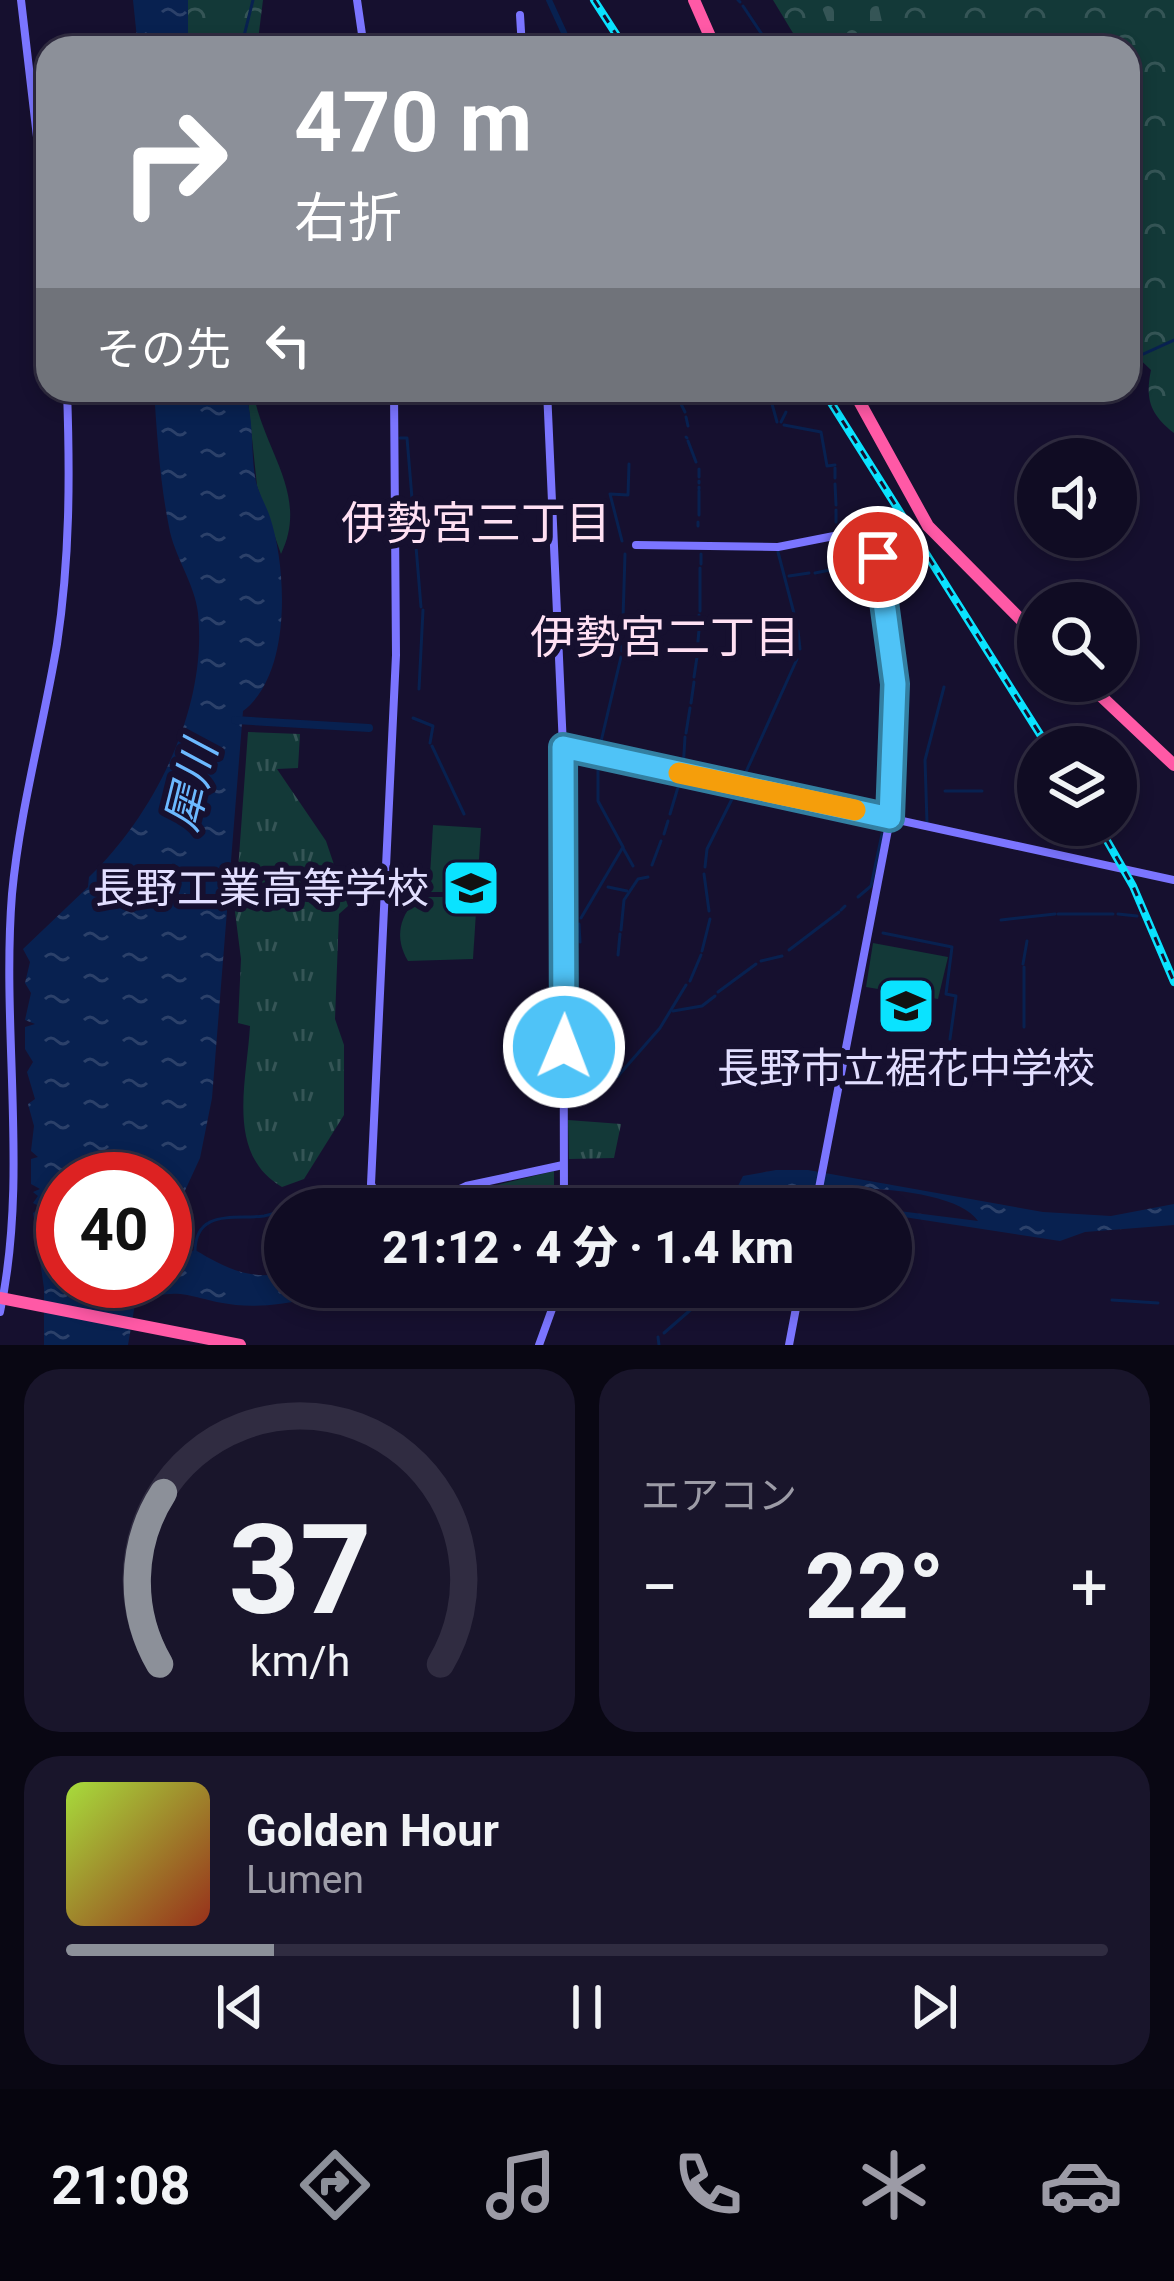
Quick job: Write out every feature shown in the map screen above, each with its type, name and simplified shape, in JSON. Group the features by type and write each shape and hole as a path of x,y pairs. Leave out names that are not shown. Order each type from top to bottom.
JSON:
{"highway":[{"path":"694,0 710,36"},
{"path":"860,402 928,526 1017,616"},
{"path":"1107,702 1174,765"},
{"path":"3,1304 201,1345"},
{"path":"3,1304 240,1345"}],"street":[{"path":"21,0 36,128"},
{"path":"357,0 362,36"},
{"path":"520,15 521,36"},
{"path":"3,1304 9,1239 10,934 18,825 61,610 72,502 68,402"},
{"path":"394,402 396,655 370,1184 376,1194 422,1208 466,1186 564,1167"},
{"path":"549,402 563,747 564,1188"},
{"path":"636,545 778,547 844,535 843,526 873,522 895,684 890,818 819,1188"},
{"path":"563,747 1174,880"},
{"path":"0,1258 9,1239"},
{"path":"539,1345 552,1308"},
{"path":"789,1345 796,1308"}],"green space":[{"path":"188,0 263,0 258,36 188,36"},
{"path":"773,0 1174,0 1174,433 1151,405 1151,370 1140,359 1140,36 795,36"},
{"path":"819,0 877,0 883,26 852,36 833,36"},
{"path":"248,402 256,402 287,491 288,532 281,554 257,486"},
{"path":"248,732 300,734 298,768 277,769 326,841 348,906 339,914 335,1019 344,1045 344,1115 304,1179 282,1187 253,1156 244,1115 250,1026 238,1023 241,959 235,912"},
{"path":"433,825 481,828 477,892 429,892"},
{"path":"420,897 477,897 473,959 408,961 401,927"},
{"path":"873,943 948,957 938,999 866,987"},
{"path":"568,1120 621,1124 614,1158 569,1159"},
{"path":"554,1171 554,1188 484,1188"}],"water":[{"path":"133,0 188,0 188,36 137,36"},
{"name":"犀川","path":"155,402 247,402 256,482 270,517 280,564 281,620 270,672 243,711 212,1098 192,1175 192,1152 36,1155 31,1151 34,1126 28,1104 35,1099 27,1072 33,1062 25,1049 25,1027 35,1024 25,1020 31,993 25,983 30,962 23,949 88,887 89,877 135,822 172,757 185,721 199,649 198,613 166,510"},
{"path":"36,1158 36,1187 31,1184 31,1159"},
{"path":"808,1170 909,1188 737,1188 743,1176"},
{"path":"912,1189 1043,1212 1111,1216 1174,1204 1174,1225 1085,1232 1060,1241 912,1218 912,1213 978,1221 965,1210"},
{"path":"192,1251 228,1267 264,1275 264,1305 192,1296"},
{"path":"44,1308 134,1308 128,1345 44,1345"}],"waterway":[{"path":"244,36 253,0"},
{"path":"549,0 566,36"},
{"path":"743,6 763,36"},
{"path":"1140,356 1174,340"},
{"path":"680,402 685,412"},
{"path":"771,402 777,422"},
{"path":"781,422 786,412"},
{"path":"686,417 688,426"},
{"path":"784,425 821,432 827,466 835,465"},
{"path":"400,438 407,438 421,607"},
{"path":"688,441 696,462"},
{"path":"622,541 610,494 628,495 629,464"},
{"path":"835,468 835,478"},
{"path":"699,469 699,477"},
{"path":"835,484 836,505"},
{"path":"699,491 699,515"},
{"path":"836,510 836,522"},
{"path":"837,541 837,546"},
{"path":"778,552 797,625"},
{"path":"622,651 625,554"},
{"path":"701,554 701,564"},
{"path":"815,573 835,569 836,556"},
{"path":"700,568 700,611"},
{"path":"789,576 809,573"},
{"path":"419,689 423,610"},
{"path":"699,615 699,626"},
{"path":"697,652 699,630"},
{"path":"798,631 800,649"},
{"path":"599,750 621,657"},
{"path":"694,677 697,657"},
{"path":"741,783 797,659"},
{"path":"691,703 694,682"},
{"path":"927,823 925,760 944,687"},
{"path":"686,733 690,708"},
{"path":"413,718 433,726 430,743"},
{"path":"235,720 369,728"},
{"path":"683,770 685,737"},
{"path":"432,746 464,814"},
{"path":"581,918 623,847 598,801 598,759"},
{"path":"670,814 681,777"},
{"path":"705,867 707,849 737,789"},
{"path":"945,791 982,791"},
{"path":"664,834 668,821"},
{"path":"858,897 871,886 882,834"},
{"path":"652,865 661,841"},
{"path":"623,848 633,866"},
{"path":"704,874 709,911"},
{"path":"621,930 624,900 638,879 648,877"},
{"path":"608,887 627,891"},
{"path":"841,910 845,906"},
{"path":"789,950 839,912"},
{"path":"1001,920 1055,914"},
{"path":"1058,914 1113,914"},
{"path":"1118,914 1137,916"},
{"path":"702,951 710,919"},
{"path":"579,924 580,942"},
{"path":"883,933 952,947 946,994 956,996 950,1039"},
{"path":"618,955 620,934"},
{"path":"1023,964 1027,941"},
{"path":"570,973 577,949"},
{"path":"690,981 701,955"},
{"path":"761,961 782,956"},
{"path":"718,992 756,964"},
{"path":"1024,967 1024,1027"},
{"path":"578,1075 618,1076 660,1028 686,985"},
{"path":"673,1011 702,1006 715,996"},
{"path":"942,1046 943,1062"},
{"path":"943,1066 948,1083"},
{"path":"787,1069 834,1070"},
{"path":"195,1252 197,1238 209,1222 264,1216"},
{"path":"1112,1300 1158,1303"},
{"path":"664,1333 693,1308"},
{"path":"658,1337 659,1345"}],"railway":[{"path":"594,0 617,36"},
{"path":"831,402 1035,726"},
{"path":"1110,846 1133,886 1174,982"}],"slow traffic":[{"path":"679,773 855,810"}],"place":[{"name":"長野工業高等学校","path":"471,888"},
{"name":"長野市立裾花中学校","path":"906,1006"}],"district":[{"name":"伊勢宮三丁目","path":"476,523"},
{"name":"伊勢宮二丁目","path":"665,637"}],"route":[{"path":"564,1047 563,747 890,818 895,684 878,557"}]}
